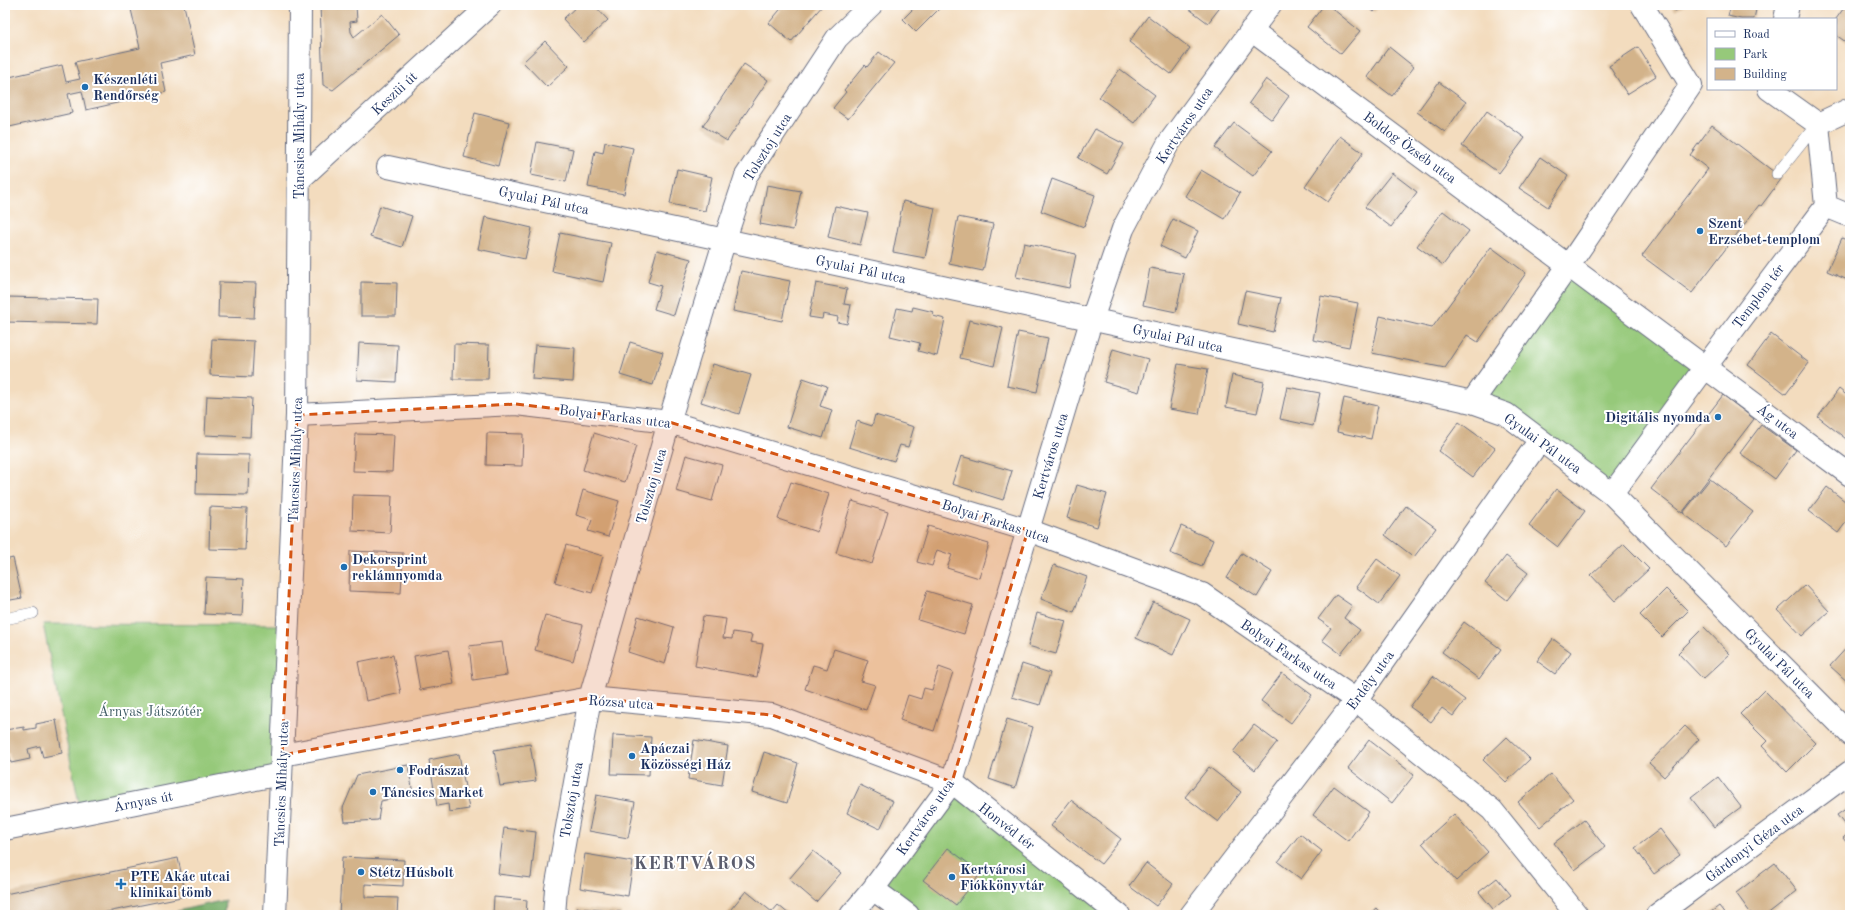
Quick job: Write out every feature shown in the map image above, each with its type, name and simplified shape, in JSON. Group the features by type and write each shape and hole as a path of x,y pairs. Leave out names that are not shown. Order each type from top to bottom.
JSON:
{"street":[{"name":"Táncsics Mihály utca","path":"275,915 297,415 300,5"},
{"name":"Keszüi út","path":"299,180 490,5"},
{"name":"Tolsztoj utca","path":"554,915 556,889 590,698 669,422 725,239 746,176 837,38 870,5"},
{"name":"Kertváros utca","path":"851,915 873,889 952,782 1092,319 1123,229 1168,144 1270,5"},
{"path":"1472,402 1569,265 1700,86 1642,5"},
{"path":"1785,18 1788,5"},
{"name":"Boldog Özséb utca","path":"1251,30 1569,265"},
{"path":"1770,90 1818,124 1826,206 1850,216"},
{"path":"1818,124 1850,109"},
{"name":"Gyulai Pál utca","path":"388,167 1472,402 1506,414 1612,494 1850,734"},
{"name":"Templom tér","path":"1612,494 1826,206"},
{"path":"1569,265 1706,366"},
{"name":"Ág utca","path":"1706,366 1850,475"},
{"name":"Bolyai Farkas utca","path":"297,415 516,404 669,422 1028,530 1202,594 1356,700 1492,810 1577,915"},
{"name":"Erdély utca","path":"1192,915 1356,700 1540,440"},
{"name":"Rózsa utca","path":"282,765 590,698 772,715 952,782"},
{"name":"Árnyas út","path":"5,829 57,825 282,765"},
{"name":"Gárdonyi Géza utca","path":"1658,915 1850,772"},
{"name":"Honvéd tér","path":"952,782 1119,915"},
{"path":"873,889 908,915"}],"lane":[{"path":"1777,174 1818,124"},
{"path":"5,619 33,613"}],"highlighted area":[{"path":"516,404 669,422 1028,530 952,782 772,715 590,698 282,755 297,415"}],"green space":[{"path":"1569,265 1706,366 1612,494 1472,402"},
{"name":"Árnyas Játszótér","path":"43,624 288,625 281,774 81,813"},
{"path":"952,782 1119,915 908,915 873,889"},
{"path":"225,900 224,915 160,915"}],"building":[{"name":"Készenléti Rendőrség","path":"130,5 184,5 195,55 160,63 166,92 86,110 82,91 68,94 72,113 5,128 5,78 62,65 66,82 80,79 75,62 140,48"},
{"path":"320,5 356,5 357,21 350,22 351,32 354,37 382,14 399,35 333,90 323,85"},
{"path":"578,5 594,5 608,20 584,42 563,19"},
{"path":"784,5 823,5 791,42 769,23"},
{"path":"917,5 943,5 916,32 903,19"},
{"path":"1184,5 1222,5 1208,23"},
{"path":"1324,5 1328,5 1360,31 1341,54 1307,27"},
{"path":"1366,5 1380,5 1374,12"},
{"path":"1671,5 1685,5 1675,11"},
{"path":"1731,5 1757,5 1754,18 1737,18 1728,16"},
{"path":"1846,5 1850,5 1850,45 1837,36 1837,18"},
{"path":"1148,16 1190,48 1171,74 1129,42"},
{"path":"545,41 569,66 547,87 523,62"},
{"path":"1389,47 1414,67 1392,96 1367,77"},
{"path":"1638,47 1656,76 1627,94 1609,66"},
{"path":"879,52 894,63 848,119 833,108 846,92 844,90 865,65 867,67"},
{"path":"744,64 768,80 727,141 703,126"},
{"path":"1120,69 1155,95 1134,123 1099,97"},
{"path":"1266,79 1289,96 1272,120 1249,103"},
{"path":"1439,82 1466,102 1445,132 1417,112"},
{"path":"1487,111 1525,138 1499,173 1462,146"},
{"path":"475,113 509,122 498,166 464,157"},
{"path":"1234,123 1272,151 1253,176 1215,148"},
{"name":"Szent Erzsébet-templom","path":"1712,125 1782,178 1761,206 1759,205 1692,293 1642,256 1708,169 1690,155"},
{"path":"1095,129 1124,144 1107,174 1078,158"},
{"path":"1340,136 1363,153 1328,202 1305,186"},
{"path":"537,142 573,149 566,182 531,175"},
{"path":"605,142 633,148 624,194 588,187 595,151 603,153"},
{"path":"1540,157 1568,176 1548,207 1519,188"},
{"path":"677,169 712,177 705,211 670,204"},
{"path":"1201,170 1240,193 1224,219 1185,196"},
{"path":"1392,173 1417,192 1391,227 1365,207"},
{"path":"1052,179 1095,195 1084,227 1041,211"},
{"path":"767,185 801,191 793,230 760,224"},
{"path":"903,201 935,208 925,258 893,252"},
{"path":"380,206 412,216 402,247 370,237"},
{"path":"835,206 868,213 860,245 828,237"},
{"path":"1443,211 1469,231 1443,265 1417,246"},
{"path":"485,217 532,228 525,259 478,249"},
{"path":"958,217 993,224 983,271 949,264"},
{"path":"1173,219 1198,231 1185,258 1160,246"},
{"path":"560,233 611,243 603,282 552,271"},
{"path":"1842,238 1850,242 1850,281 1827,271"},
{"path":"1024,243 1076,254 1069,288 1016,277"},
{"path":"1491,247 1526,273 1478,342 1467,335 1445,368 1372,353 1380,316 1432,328"},
{"path":"657,250 691,259 674,315 654,309 661,286 648,282"},
{"path":"1150,268 1184,274 1176,312 1143,305"},
{"path":"741,271 790,281 782,321 733,311"},
{"path":"219,282 256,283 254,318 218,317"},
{"path":"361,282 397,283 396,316 361,316"},
{"path":"816,283 847,289 844,304 851,305 847,324 837,322 838,317 823,314 822,319 809,317"},
{"path":"1245,291 1281,298 1273,332 1238,324"},
{"path":"1321,296 1358,303 1349,347 1313,340"},
{"path":"6,297 98,299 97,324 5,322"},
{"path":"913,307 934,312 933,316 945,319 937,356 918,351 920,343 890,336 897,308 912,311"},
{"path":"969,320 1003,328 994,366 960,358"},
{"path":"1018,332 1048,338 1037,392 1007,386"},
{"path":"1771,334 1809,363 1786,394 1748,365"},
{"path":"212,339 254,341 252,377 210,375"},
{"path":"630,342 663,352 653,385 620,375"},
{"path":"359,343 398,345 396,382 357,380"},
{"path":"454,344 489,345 488,379 453,379"},
{"path":"535,345 575,348 573,382 532,379"},
{"path":"1113,349 1148,359 1139,392 1104,382"},
{"path":"713,364 751,375 739,414 701,402"},
{"path":"1178,364 1208,369 1199,414 1169,409"},
{"path":"1232,375 1264,382 1257,413 1226,407"},
{"path":"803,378 827,386 820,406 832,410 823,438 787,427"},
{"path":"1287,387 1320,393 1313,426 1280,419"},
{"path":"1839,389 1850,398 1850,442 1818,417"},
{"path":"1723,395 1754,419 1682,513 1651,489"},
{"path":"207,396 252,398 250,437 205,435"},
{"path":"1344,398 1378,406 1371,439 1337,432"},
{"path":"875,415 914,427 908,447 900,445 894,461 849,447 857,421 872,426"},
{"path":"1459,422 1495,448 1473,477 1438,451"},
{"path":"1761,425 1796,450 1775,479 1740,453"},
{"path":"487,433 523,434 522,466 486,465"},
{"path":"594,433 636,446 625,482 583,470"},
{"path":"355,434 394,435 392,472 353,471"},
{"path":"197,454 249,455 248,495 196,494"},
{"path":"686,455 722,465 712,501 676,491"},
{"path":"961,456 1012,471 1003,500 952,484"},
{"path":"1710,479 1753,512 1726,546 1683,513"},
{"path":"791,482 829,494 817,532 778,519"},
{"path":"1077,485 1107,494 1097,527 1067,518"},
{"path":"1827,487 1850,505 1850,517 1838,533 1809,511"},
{"path":"1556,489 1585,511 1558,547 1529,525"},
{"path":"583,490 619,501 608,537 588,531 592,520 576,515"},
{"path":"353,495 392,496 390,533 352,531"},
{"path":"852,501 888,512 872,564 836,553"},
{"path":"1406,506 1436,528 1414,557 1385,535"},
{"path":"210,507 247,509 245,550 209,549"},
{"path":"928,526 989,544 979,578 947,568 952,555 937,550 932,566 917,562"},
{"path":"1181,526 1213,540 1202,566 1170,553"},
{"path":"1624,544 1649,569 1615,601 1591,575"},
{"path":"566,545 603,556 592,593 555,582"},
{"path":"350,551 403,553 401,593 349,591"},
{"path":"1242,553 1272,572 1257,597 1227,578"},
{"path":"1506,556 1528,573 1507,600 1485,583"},
{"path":"13,558 22,598 5,601 5,560"},
{"path":"1377,559 1400,576 1379,604 1356,587"},
{"path":"1054,565 1087,577 1074,612 1041,599"},
{"path":"206,577 244,579 242,616 204,614"},
{"path":"1805,585 1829,611 1802,636 1778,610"},
{"path":"1666,589 1688,611 1662,637 1640,615"},
{"path":"927,591 973,605 964,634 918,620"},
{"path":"1336,595 1352,606 1344,618 1360,630 1341,654 1322,640 1331,628 1318,619"},
{"path":"1153,602 1190,619 1173,655 1136,638"},
{"path":"1037,613 1066,621 1056,654 1028,646"},
{"path":"545,615 583,625 573,661 535,650"},
{"path":"638,616 674,627 665,664 628,652"},
{"path":"703,616 726,619 723,638 732,639 733,632 752,635 750,642 763,644 757,677 695,666"},
{"path":"1464,622 1501,649 1479,679 1442,652"},
{"path":"1704,627 1730,654 1703,679 1678,653"},
{"path":"1553,639 1571,652 1555,674 1537,661"},
{"path":"502,642 507,675 473,680 469,646"},
{"path":"1850,644 1850,684 1830,666"},
{"path":"834,649 868,660 861,681 875,685 866,710 805,689 813,665 827,669"},
{"path":"448,650 454,684 420,690 414,656"},
{"path":"393,655 401,693 366,701 358,662"},
{"path":"1022,664 1050,673 1040,705 1012,697"},
{"path":"939,667 953,672 934,731 900,720 908,695 921,699 924,688 932,690"},
{"path":"1282,673 1312,695 1291,723 1261,701"},
{"path":"1433,676 1465,700 1453,716 1442,708 1431,722 1410,707"},
{"path":"1764,690 1816,743 1787,772 1762,746 1767,741 1740,714"},
{"path":"1007,719 1033,727 1015,788 989,779"},
{"path":"56,720 62,753 43,757 40,746 28,749 30,759 11,763 9,753 5,754 5,730 24,727 24,730 36,728 36,724"},
{"path":"1254,725 1277,742 1255,770 1233,752"},
{"path":"1685,726 1699,739 1664,777 1649,763"},
{"path":"613,735 651,737 649,775 611,774"},
{"path":"1507,737 1530,759 1506,782 1483,760"},
{"path":"694,740 728,746 722,785 688,779"},
{"path":"1369,740 1414,775 1392,803 1348,768"},
{"path":"530,744 536,781 500,786 494,750"},
{"path":"764,752 798,763 787,803 752,792"},
{"path":"459,754 469,809 449,812 448,804 437,806 429,760"},
{"path":"408,765 413,794 381,801 378,820 345,822 343,808 357,775"},
{"path":"1209,767 1241,792 1218,822 1185,797"},
{"path":"1551,774 1573,799 1540,827 1518,802"},
{"path":"1718,777 1741,807 1714,827 1691,798"},
{"path":"860,785 893,801 880,829 847,813"},
{"path":"1334,786 1369,812 1348,841 1313,815"},
{"path":"596,795 635,802 628,838 589,831"},
{"path":"1071,800 1121,839 1101,864 1051,826"},
{"path":"1850,806 1850,832 1837,815"},
{"path":"1454,814 1488,852 1456,881 1422,843"},
{"path":"1584,820 1605,847 1575,870 1554,843"},
{"path":"504,828 536,832 531,878 498,874"},
{"path":"1660,829 1680,855 1654,874 1635,848"},
{"path":"1850,832 1850,847 1843,838"},
{"path":"1300,834 1322,851 1301,879 1278,862"},
{"name":"Kertvárosi Fiókkönyvtár","path":"948,848 981,873 956,905 923,880"},
{"path":"813,851 841,873 816,902 789,879"},
{"path":"585,854 633,862 628,896 580,888"},
{"path":"342,857 404,860 403,886 365,884 365,897 398,898 397,915 339,915"},
{"path":"178,858 186,896 92,915 5,915 5,894"},
{"path":"1146,863 1173,884 1156,906 1129,886"},
{"path":"1775,863 1797,891 1766,915 1752,915 1736,893"},
{"path":"1497,878 1511,895 1493,909 1479,892"},
{"path":"746,891 772,912 778,905 790,915 726,915"},
{"path":"494,897 527,900 526,915 493,915"},
{"path":"1719,906 1726,915 1707,915"},
{"path":"577,908 621,912 621,915 577,915"},
{"path":"1376,908 1382,915 1368,915"}],"place":[{"name":"Készenléti Rendőrség","path":"85,87"},
{"name":"Szent Erzsébet-templom","path":"1700,231"},
{"name":"Digitális nyomda","path":"1718,417"},
{"name":"Dekorsprint reklámnyomda","path":"344,567"},
{"name":"Apáczai Közösségi Ház","path":"632,756"},
{"name":"Fodrászat","path":"400,770"},
{"name":"Táncsics Market","path":"373,792"},
{"name":"Stétz Húsbolt","path":"361,872"},
{"name":"Kertvárosi Fiókkönyvtár","path":"952,877"},
{"name":"PTE Akác utcai klinikai tömb","path":"121,884"}],"district":[{"name":"KERTVÁROS","path":"695,863"}]}
